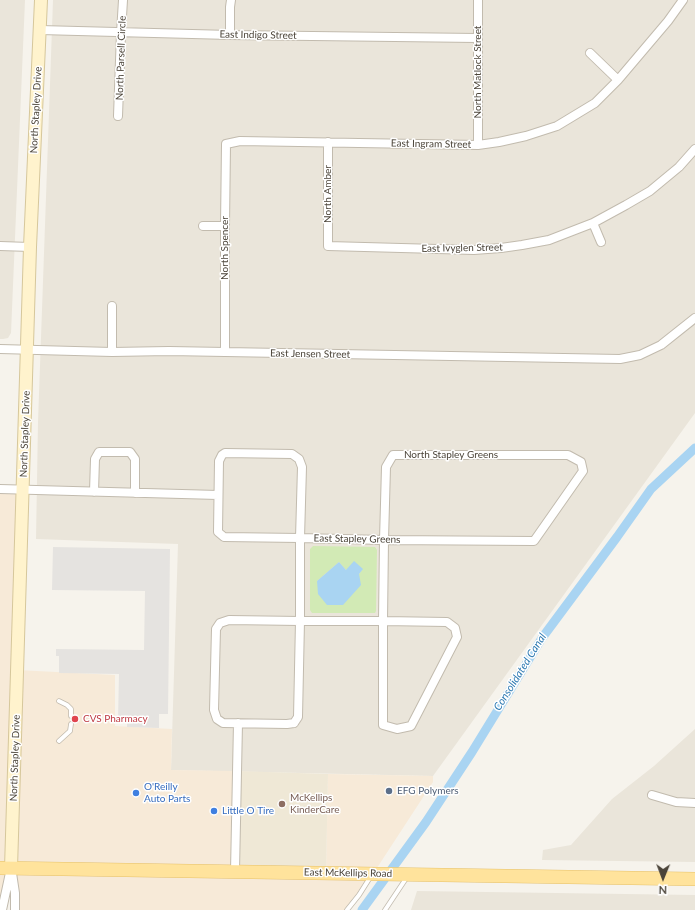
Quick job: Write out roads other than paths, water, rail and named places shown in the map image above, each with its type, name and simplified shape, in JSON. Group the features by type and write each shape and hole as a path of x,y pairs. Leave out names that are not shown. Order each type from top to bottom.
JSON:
{"main road":[{"name":"North Stapley Drive","path":"6,868 23,491 30,246 41,0"},
{"name":"East McKellips Road","path":"6,868 695,879"}],"street":[{"name":"North Parsell Circle","path":"118,116 121,33 124,0"},
{"path":"230,35 231,0"},
{"name":"North Matlock Street","path":"478,0 478,144"},
{"name":"East Ingram Street","path":"226,144 240,141 478,144 499,142 526,136 556,126 595,103 618,80 664,26 683,0"},
{"name":"East Indigo Street","path":"40,30 230,35 477,38"},
{"path":"590,54 618,80"},
{"name":"North Amber","path":"328,142 328,246"},
{"name":"North Spencer","path":"225,352 226,144"},
{"name":"East Ivyglen Street","path":"328,246 474,250 501,248 549,240 593,223 650,191 679,166 695,149"},
{"path":"593,223 600,242"},
{"path":"203,226 225,226"},
{"path":"0,246 30,246"},
{"path":"112,306 112,352"},
{"name":"East Jensen Street","path":"0,349 620,359 640,355 661,345 695,318"},
{"path":"94,492 95,459 100,452 130,452 135,458 135,493"},
{"name":"East Stapley Greens","path":"300,538 302,467 299,458 292,454 226,453 222,455 219,461 218,532 224,537 384,540 534,541"},
{"name":"North Stapley Greens","path":"384,621 386,467 393,455 568,455 581,462 583,472 534,541"},
{"path":"0,489 23,491 218,494"},
{"path":"300,538 300,621 298,717 294,723 287,724 223,723 217,719 214,710 216,629 220,623 229,620 300,621 384,621 447,622 455,628 457,637 411,726 397,729 383,725 384,621"},
{"path":"235,871 238,723"},
{"path":"652,795 676,802 695,803"},
{"name":"North Stapley Drive","path":"2,910 6,868"},
{"name":"North Stapley Drive","path":"6,868 15,893 15,910"}],"lane":[{"path":"59,701 71,709 71,716"},
{"path":"59,741 70,731 71,724"},
{"path":"347,910 376,874"},
{"path":"385,910 405,874"}],"water":[{"path":"354,561 363,569 359,574 361,585 343,605 327,605 318,594 317,581 339,562 346,570"}],"waterway":[{"name":"Consolidated Canal","path":"362,910 426,822 472,752 542,638 651,489 695,448"}],"place":[{"name":"CVS Pharmacy","path":"75,719"},
{"name":"EFG Polymers","path":"389,791"},
{"name":"O'Reilly Auto Parts","path":"136,793"},
{"name":"McKellips KinderCare","path":"282,804"},
{"name":"Little O Tire","path":"214,811"}]}
